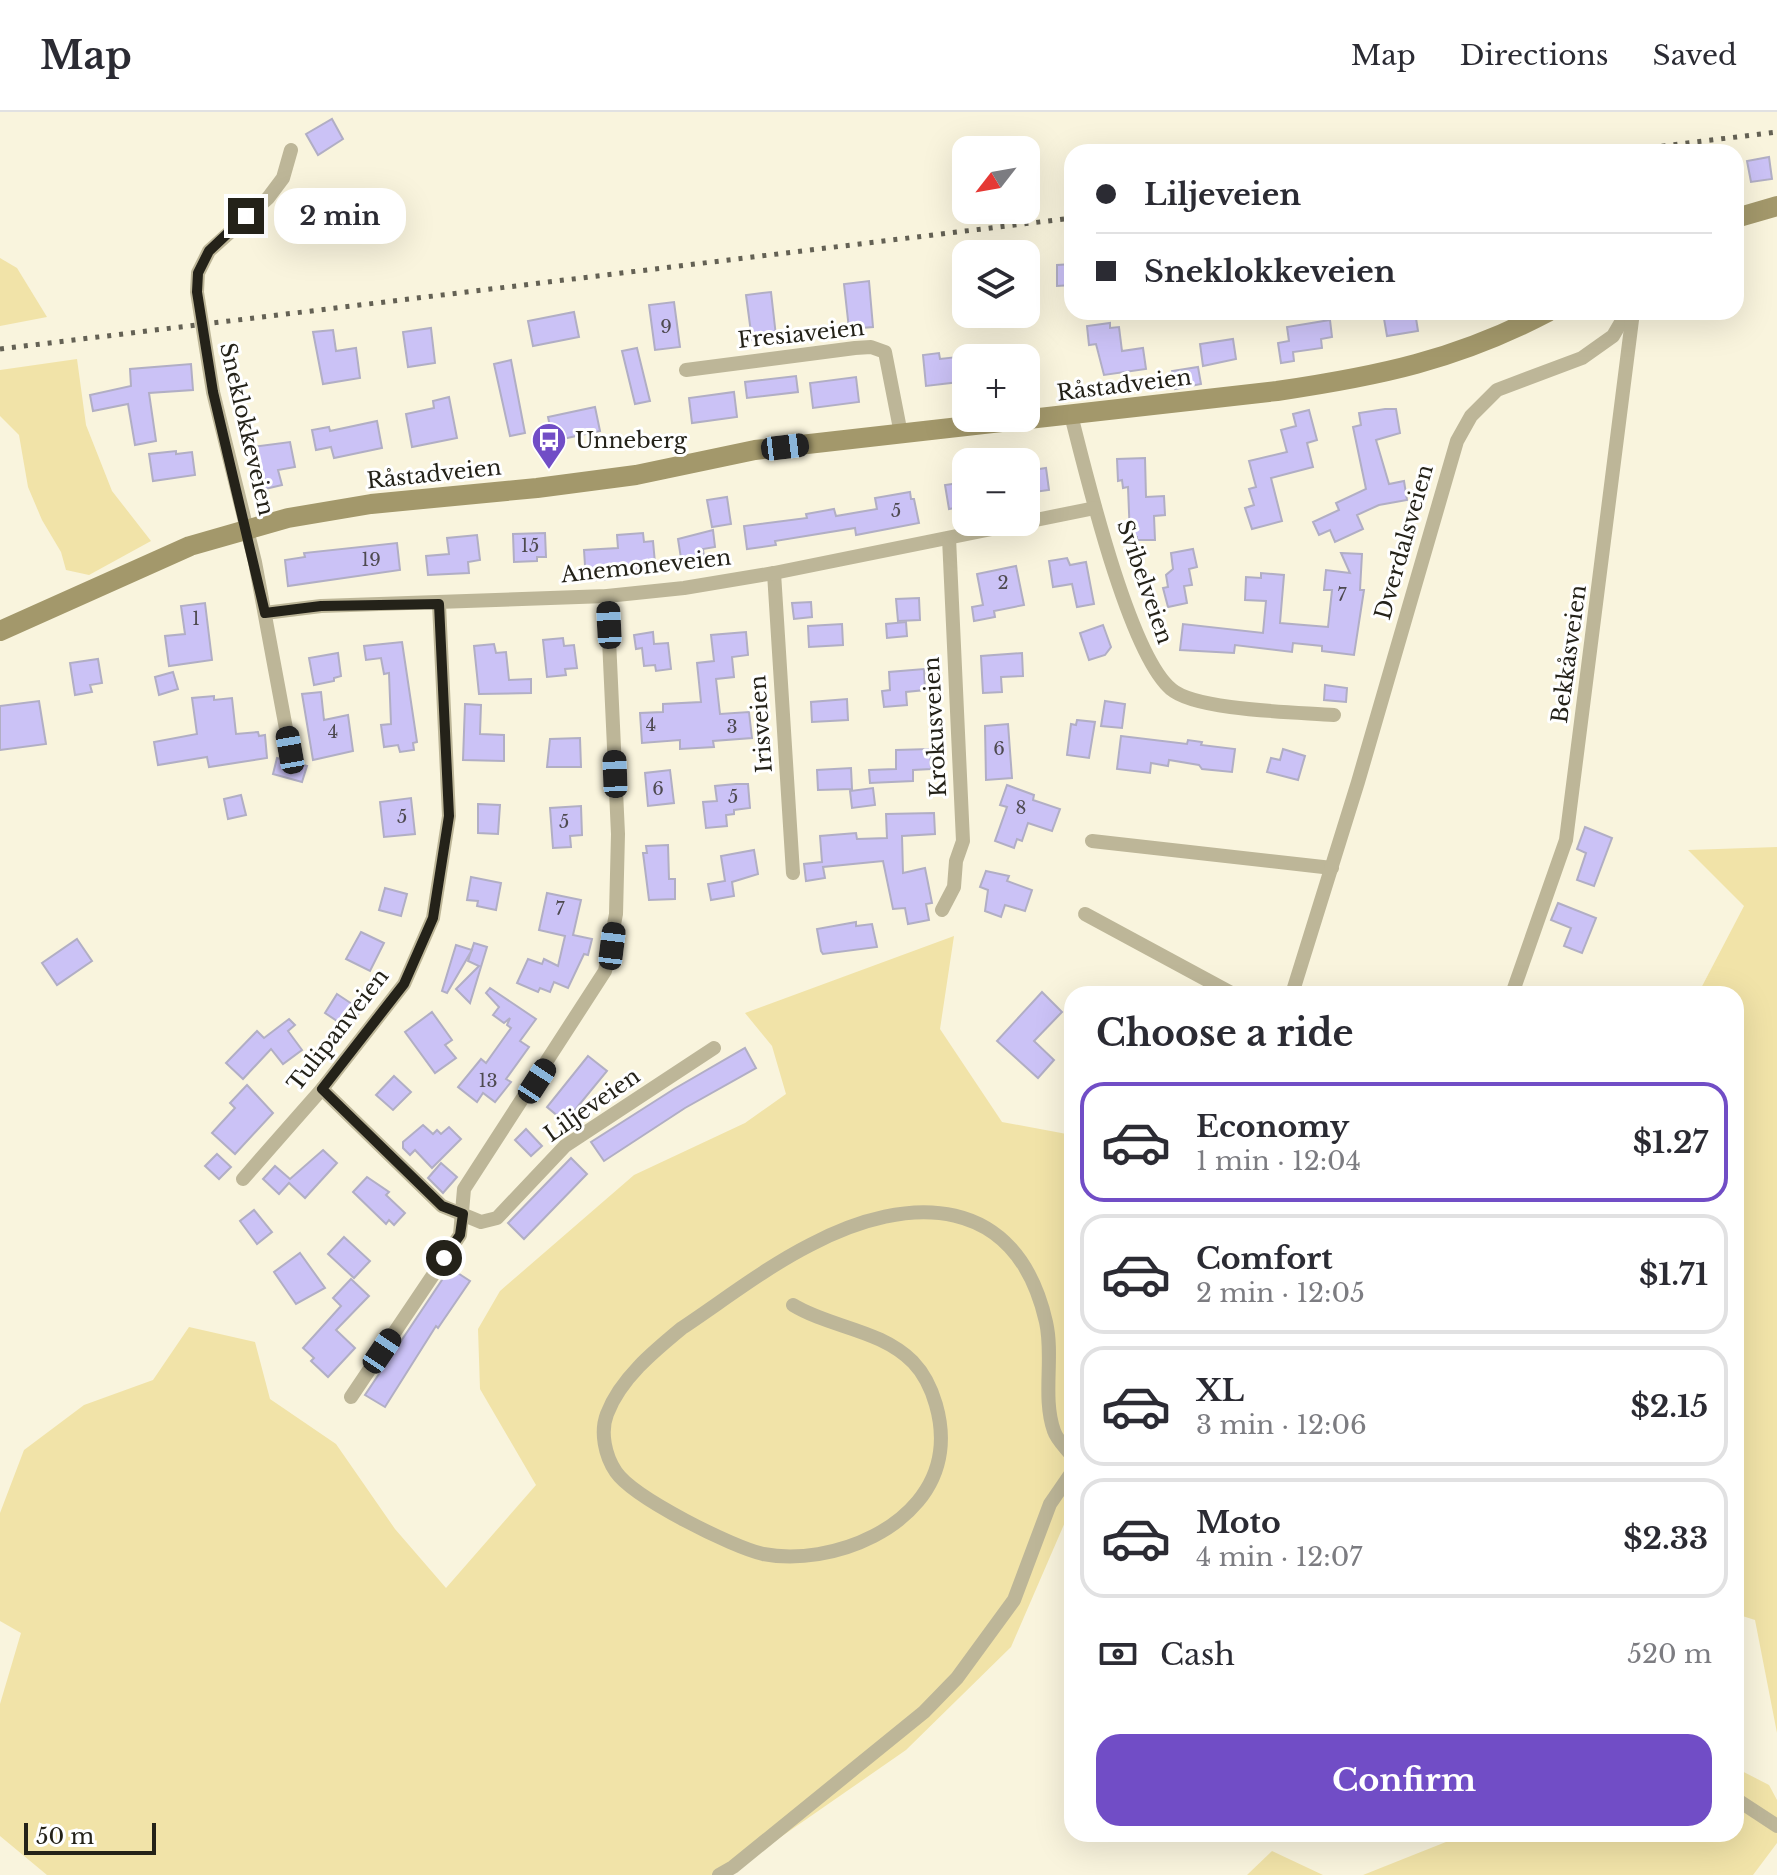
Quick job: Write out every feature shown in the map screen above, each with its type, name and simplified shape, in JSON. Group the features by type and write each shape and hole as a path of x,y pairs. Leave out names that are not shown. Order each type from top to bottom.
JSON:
{"main road":[{"path":"1744,216 1777,206"},
{"name":"Råstadveien","path":"0,631 190,546 247,528 359,506 602,480 755,450 1352,380 1461,352 1531,320"}],"street":[{"name":"Sneklokkeveien","path":"290,750 247,528 213,392 200,324 198,273 209,251 268,198 283,178 291,150"},
{"name":"Dverdalsveien","path":"1295,986 1457,441 1471,416 1497,390 1582,358 1613,336 1622,320"},
{"name":"Bekkåsveien","path":"1515,986 1566,840 1632,320"},
{"name":"Fresiaveien","path":"686,370 855,348 880,349 885,352 889,365 901,434"},
{"name":"Svibelveien","path":"1071,415 1095,508 1144,653 1172,690 1201,703 1334,715"},
{"name":"Anemoneveien","path":"1040,519 1095,508"},
{"name":"Anemoneveien","path":"265,613 321,606 607,596 774,573 959,536"},
{"name":"Krokusveien","path":"942,910 954,887 956,861 963,841 949,538"},
{"name":"Irisveien","path":"774,573 793,873"},
{"name":"Liljeveien","path":"351,1397 460,1235 464,1189 588,1002 605,971 612,946 618,834 607,596"},
{"name":"Tulipanveien","path":"243,1179 322,1089 404,984 433,918 449,816 439,604"},
{"path":"1092,841 1332,868"},
{"path":"1085,914 1218,986"},
{"name":"Liljeveien","path":"322,1089 442,1206 481,1222 497,1218 565,1146 714,1048"},
{"path":"793,1305 895,1347 914,1364 926,1383 937,1408 942,1436 938,1466 926,1494 911,1511 875,1534 843,1547 816,1554 767,1554 720,1539 624,1480 606,1451 606,1415 621,1390 663,1344 682,1328 813,1243 886,1217 917,1211 960,1216 985,1226 1024,1264 1037,1286 1047,1326 1048,1397 1053,1426 1064,1446"},
{"path":"719,1875 733,1867 924,1712 957,1678 1014,1600 1050,1504 1064,1484"},
{"path":"1744,1804 1777,1826"}],"shaded area":[{"path":"0,258 17,268 47,317 0,326"},
{"path":"77,359 86,425 112,491 151,541 89,575 66,570 61,552 42,520 28,487 19,435 0,416 0,370"},
{"path":"1777,847 1777,1733 1755,1620 1744,1617 1744,986 1702,986 1744,906 1688,850"},
{"path":"954,936 940,1029 1002,1122 1064,1134 1064,1524 1011,1647 906,1750 726,1875 47,1875 0,1836 0,1704 21,1633 0,1621 0,1513 24,1450 84,1405 153,1380 189,1327 255,1342 270,1399 336,1444 395,1529 446,1588 536,1485 480,1389 478,1329 500,1291 634,1175 745,1123 786,1094 772,1046 745,1013"},
{"path":"1744,1772 1769,1785 1777,1800 1777,1843 1753,1875 1363,1875 1446,1842 1744,1842"},
{"path":"1272,1851 1323,1875 1247,1875"}],"building":[{"path":"332,119 343,139 318,155 306,134"},
{"path":"1769,157 1772,179 1751,182 1747,161"},
{"path":"1057,265 1064,265 1064,286 1057,286"},
{"path":"869,281 873,327 849,329 844,284"},
{"path":"771,292 776,336 752,340 746,295"},
{"path":"674,302 680,347 655,350 649,305"},
{"path":"574,312 579,337 533,346 528,321"},
{"path":"1330,320 1332,337 1321,339 1322,348 1293,352 1294,361 1281,363 1278,343 1289,341 1287,327"},
{"path":"1384,320 1416,320 1418,331 1387,336"},
{"path":"1110,323 1110,328 1119,327 1122,351 1143,348 1146,369 1104,375 1096,344 1089,345 1087,326"},
{"path":"431,328 435,363 408,367 403,332"},
{"path":"333,330 336,351 356,348 360,378 323,384 313,332"},
{"path":"1233,339 1236,359 1203,366 1200,344"},
{"path":"637,348 650,401 635,404 622,351"},
{"path":"939,353 940,359 952,358 952,383 926,386 923,355"},
{"path":"511,360 525,433 510,436 494,364"},
{"path":"191,364 193,390 149,393 156,441 135,445 128,404 93,411 90,395 131,386 130,369"},
{"path":"1198,367 1201,384 1175,389 1172,371"},
{"path":"796,376 798,392 747,398 745,382"},
{"path":"856,377 859,402 813,408 810,383"},
{"path":"734,392 737,417 692,423 689,398"},
{"path":"449,397 457,438 412,447 406,414 434,408 433,401"},
{"path":"595,407 600,431 553,441 548,417"},
{"path":"1396,409 1400,433 1376,440 1389,484 1404,481 1407,500 1379,505 1357,515 1363,529 1335,542 1330,530 1319,535 1313,522 1339,510 1336,503 1366,489 1353,427 1361,425 1359,413"},
{"path":"1309,410 1317,440 1307,443 1313,467 1271,478 1282,521 1252,529 1245,508 1254,505 1249,489 1256,487 1249,461 1287,452 1281,430 1296,426 1293,414"},
{"path":"377,421 382,448 334,458 331,447 316,450 312,430 329,427 330,431"},
{"path":"290,442 295,467 278,470 282,485 261,490 252,447"},
{"path":"176,451 176,454 192,452 195,475 153,481 149,454"},
{"path":"1145,458 1146,497 1164,496 1165,515 1154,516 1155,540 1130,537 1128,487 1123,488 1122,480 1118,481 1117,459"},
{"path":"1046,468 1049,490 1040,491 1040,469"},
{"path":"952,484 952,508 949,509 945,485"},
{"path":"910,492 919,523 856,535 855,528 775,541 776,545 747,549 744,526 807,518 806,514 834,509 836,516 877,509 875,498"},
{"path":"727,497 731,524 712,527 707,500"},
{"path":"713,530 715,547 703,549 704,557 696,558 697,563 682,565 678,539"},
{"path":"545,533 546,557 537,557 537,561 514,562 513,534"},
{"path":"643,533 644,542 653,541 655,563 646,564 646,568 609,572 609,579 586,581 584,550 618,548 617,535"},
{"path":"477,535 480,560 468,562 469,573 428,575 426,556 449,554 447,538"},
{"path":"397,543 400,570 288,586 285,560 305,557 304,553"},
{"path":"1193,549 1197,567 1189,569 1192,585 1184,586 1187,603 1168,607 1163,588 1168,587 1166,575 1173,569 1171,553"},
{"path":"1341,553 1362,554 1360,590 1364,590 1354,655 1322,651 1322,646 1293,643 1292,652 1235,645 1234,653 1180,650 1183,624 1263,633 1266,601 1245,600 1246,577 1261,578 1261,573 1284,575 1280,623 1328,627 1332,590 1324,590 1326,570 1350,573"},
{"path":"1067,558 1070,565 1086,562 1094,604 1077,607 1072,584 1053,587 1049,561"},
{"path":"1016,566 1024,605 994,611 995,617 974,621 972,607 983,605 977,574"},
{"path":"919,598 920,620 898,621 896,599"},
{"path":"811,602 812,617 794,619 792,603"},
{"path":"205,603 212,660 169,666 165,636 185,634 181,606"},
{"path":"906,622 907,636 887,638 886,624"},
{"path":"842,624 843,645 809,647 808,626"},
{"path":"1103,625 1111,647 1105,655 1089,660 1080,633"},
{"path":"653,632 654,644 668,643 671,669 656,671 655,665 644,666 642,648 636,649 634,635"},
{"path":"746,632 748,655 732,657 734,677 716,679 720,714 749,712 752,738 713,741 714,747 680,749 680,740 642,743 640,713 663,712 663,704 701,702 697,663 714,661 711,635"},
{"path":"563,638 564,646 574,645 577,668 565,669 566,675 547,677 543,640"},
{"path":"402,642 417,742 413,743 414,750 400,752 398,745 384,747 381,725 391,724 389,673 384,674 381,658 366,660 364,646"},
{"path":"494,644 496,653 506,652 509,680 531,679 531,693 479,694 474,646"},
{"path":"338,653 341,676 334,678 334,681 314,685 309,658"},
{"path":"1022,653 1023,676 1001,677 1002,692 983,693 981,656"},
{"path":"98,659 102,683 90,685 92,692 75,695 70,663"},
{"path":"924,669 925,690 906,692 907,705 884,707 882,691 890,690 889,672"},
{"path":"173,672 178,689 159,695 155,677"},
{"path":"1325,685 1347,688 1346,702 1324,700"},
{"path":"321,692 324,720 348,715 353,751 313,760 302,694"},
{"path":"214,696 214,700 232,698 236,734 258,732 259,736 265,735 267,758 209,767 207,757 158,765 154,742 197,734 192,698"},
{"path":"847,699 848,720 812,722 811,702"},
{"path":"39,701 46,744 0,750 0,706"},
{"path":"1105,701 1125,704 1122,728 1101,726"},
{"path":"465,704 481,705 480,734 504,735 504,761 463,760"},
{"path":"1077,720 1095,722 1089,758 1067,755 1071,724 1076,725"},
{"path":"1008,724 1012,778 986,780 985,726"},
{"path":"1121,736 1187,744 1188,740 1202,742 1201,745 1235,749 1232,772 1202,769 1199,765 1169,760 1168,766 1151,763 1150,773 1117,769"},
{"path":"580,738 581,767 547,767 550,739"},
{"path":"930,749 931,769 913,770 913,781 870,783 869,770 896,769 896,750"},
{"path":"1283,749 1305,756 1298,780 1267,772 1271,758 1280,760"},
{"path":"277,758 307,766 302,782 273,774"},
{"path":"851,768 852,789 818,790 817,770"},
{"path":"670,770 674,803 648,806 645,773"},
{"path":"748,784 750,808 734,810 734,814 726,815 727,826 706,828 703,802 717,801 715,786"},
{"path":"1007,785 1034,795 1033,800 1060,809 1052,831 1028,823 1022,841 1017,839 1014,848 995,841 1007,807 1000,805"},
{"path":"873,788 875,805 852,808 850,791"},
{"path":"241,795 246,815 228,819 224,799"},
{"path":"411,798 415,834 384,837 380,802"},
{"path":"478,804 500,805 498,834 478,833"},
{"path":"581,806 582,835 570,836 571,847 553,848 550,808"},
{"path":"934,813 935,834 902,836 903,873 925,868 932,903 926,904 929,920 908,924 905,908 893,909 883,861 823,867 825,878 806,881 804,864 822,862 820,836 856,833 857,839 887,838 886,814"},
{"path":"1585,827 1612,838 1594,886 1577,880 1586,853 1577,849"},
{"path":"668,845 669,879 675,879 675,899 649,900 643,853 647,853 646,846"},
{"path":"754,850 758,874 732,882 734,896 711,900 708,884 725,881 721,856"},
{"path":"986,871 1009,876 1007,881 1032,890 1025,911 1005,905 1001,917 985,911 988,890 980,887"},
{"path":"471,877 501,883 496,910 477,906 478,901 467,900"},
{"path":"385,888 407,894 401,916 379,910"},
{"path":"547,893 581,900 573,935 592,939 588,955 584,954 568,988 554,982 550,992 540,988 538,992 517,983 528,959 542,964 544,959 558,966 565,936 539,930"},
{"path":"1558,903 1596,918 1582,953 1564,946 1571,928 1551,920"},
{"path":"856,922 856,926 872,924 877,947 823,954 817,929"},
{"path":"361,932 384,943 370,971 346,959"},
{"path":"77,939 92,961 57,985 42,963"},
{"path":"474,943 487,947 470,1003 456,989 479,966 468,961"},
{"path":"456,945 472,950 447,993 442,991"},
{"path":"490,988 536,1019 520,1041 529,1047 506,1079 511,1082 495,1102 483,1093 477,1102 458,1087 481,1059 486,1063 511,1028 507,1025 510,1018 504,1023 493,1015 499,1007 486,993"},
{"path":"1042,992 1062,1012 1034,1041 1054,1060 1038,1078 997,1041"},
{"path":"337,994 361,1010 349,1029 325,1013"},
{"path":"432,1012 452,1040 445,1045 456,1058 435,1073 405,1032"},
{"path":"289,1019 295,1025 288,1031 302,1050 283,1064 271,1049 243,1079 226,1063 257,1031 264,1038"},
{"path":"745,1048 756,1068 685,1108 604,1161 591,1142"},
{"path":"588,1056 607,1071 565,1122 547,1107"},
{"path":"394,1076 411,1092 393,1110 376,1095"},
{"path":"247,1085 273,1113 235,1154 212,1133 235,1108 230,1103"},
{"path":"423,1125 433,1134 437,1130 441,1134 449,1127 461,1139 432,1168 415,1150 410,1155 403,1148 403,1142"},
{"path":"526,1129 542,1146 531,1156 515,1140"},
{"path":"323,1150 337,1163 305,1198 289,1183 279,1194 263,1179 275,1166 290,1179"},
{"path":"217,1154 231,1167 219,1179 205,1166"},
{"path":"571,1158 587,1174 524,1239 508,1223"},
{"path":"441,1163 457,1177 443,1193 428,1178"},
{"path":"367,1177 389,1192 386,1195 405,1213 394,1225 389,1220 386,1224 353,1192"},
{"path":"254,1210 272,1232 257,1244 240,1221"},
{"path":"344,1237 370,1261 354,1278 328,1254"},
{"path":"300,1253 325,1288 296,1304 274,1272"},
{"path":"450,1268 470,1281 438,1328 436,1326 385,1407 365,1395"},
{"path":"351,1279 369,1296 336,1330 355,1348 328,1377 311,1361 314,1358 303,1348 341,1306 333,1298"}],"railway":[{"path":"1679,144 1777,132"},
{"path":"0,349 1064,219"}],"place":[{"name":"Unneberg","path":"549,471"}],"route":[{"path":"246,216 209,251 198,273 197,292 213,392 265,613 321,606 439,604 449,816 433,918 404,984 322,1089 442,1206 463,1214 460,1235 444,1258"}]}
